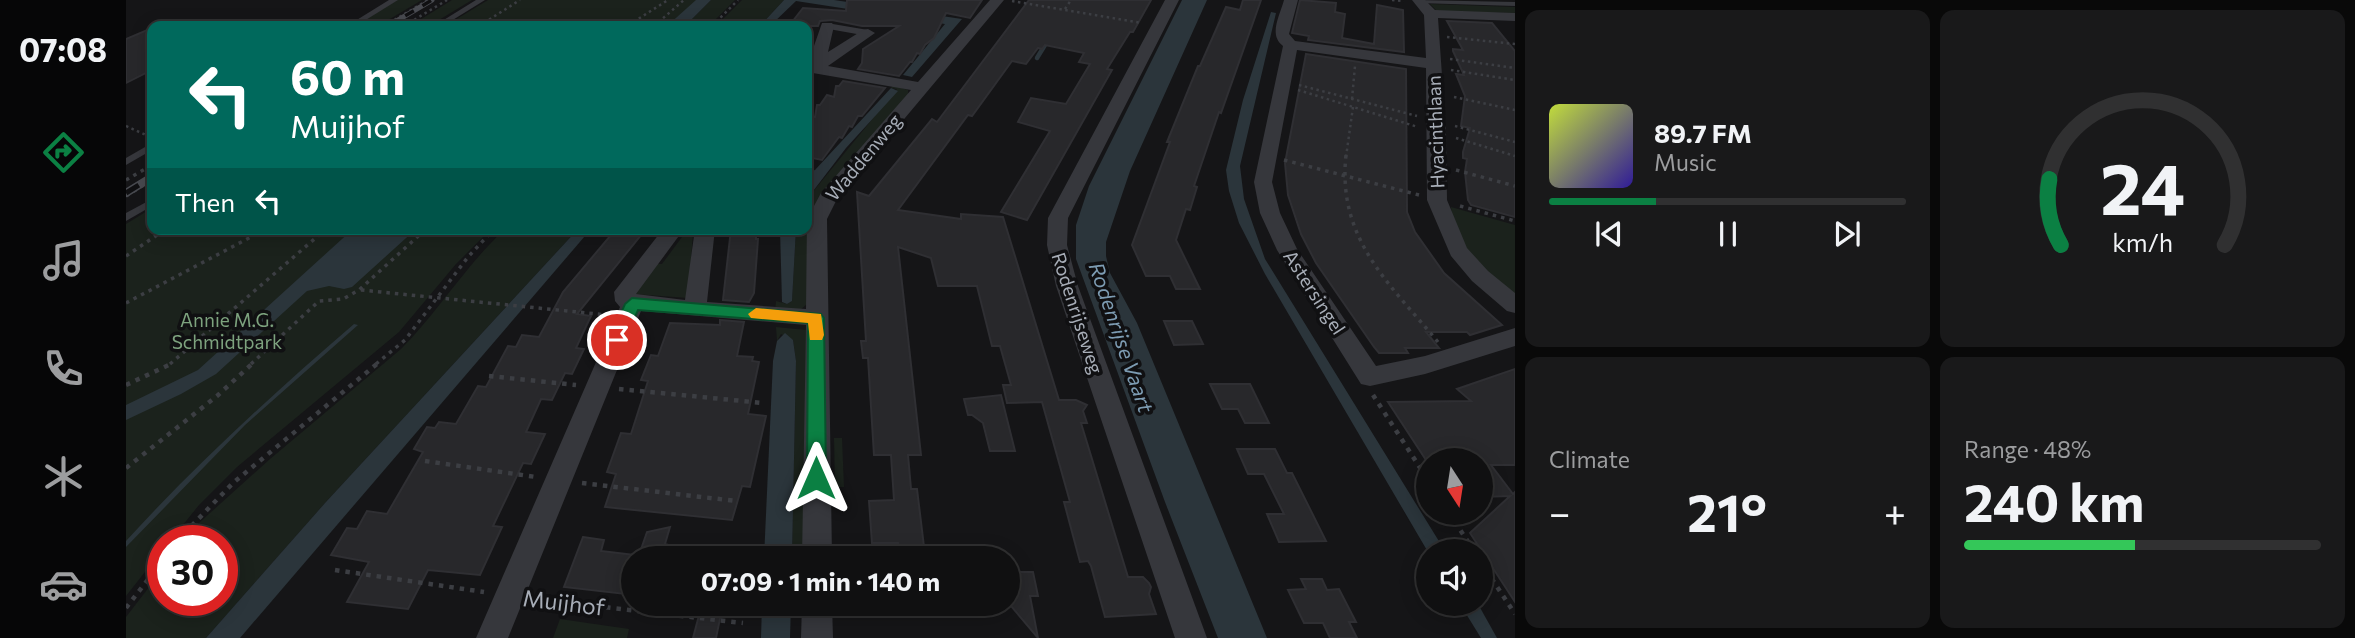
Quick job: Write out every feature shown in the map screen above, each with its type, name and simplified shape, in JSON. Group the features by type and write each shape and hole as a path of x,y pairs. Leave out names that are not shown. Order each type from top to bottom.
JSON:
{"street":[{"name":"Waddenweg","path":"817,546 817,219 822,207 999,0"},
{"name":"Rodenrijseweg","path":"1172,0 1058,218 1056,245 1067,286 1191,638"},
{"name":"Astersingel","path":"1291,0 1282,34 1291,44 1263,182 1270,213 1287,250 1370,377"},
{"path":"1424,8 1515,17"},
{"name":"Hyacinthlaan","path":"1424,8 1433,35 1437,200 1458,251 1480,276 1515,305"},
{"path":"812,70 824,46 827,26 868,33"},
{"path":"812,71 868,33"},
{"path":"1291,44 1433,63"},
{"path":"812,72 922,87"},
{"name":"Muijhof","path":"492,638 630,310 625,292 669,235"},
{"path":"695,309 704,235"},
{"path":"630,310 695,309 816,318"},
{"path":"1370,377 1450,358 1515,337"},
{"path":"817,616 817,638"}],"lane":[{"path":"359,21 394,0"},
{"path":"446,21 481,0"},
{"path":"1424,8 1515,4"},
{"path":"126,162 147,149"},
{"path":"126,218 147,205"}],"path":[{"path":"392,21 428,0"},
{"path":"412,21 447,0"},
{"path":"487,21 520,0"},
{"path":"635,21 667,0"},
{"path":"660,21 684,0"},
{"path":"717,21 738,0"},
{"path":"999,0 1158,25"},
{"path":"1065,9 1071,0"},
{"path":"519,21 556,21"},
{"path":"1433,35 1515,44"},
{"path":"1352,99 1356,53"},
{"path":"1433,63 1515,68"},
{"path":"1433,63 1515,80"},
{"path":"1283,83 1352,99 1515,156"},
{"path":"1283,83 1353,107 1515,142"},
{"path":"1434,93 1515,110"},
{"path":"1353,107 1345,197 1349,212 1368,250 1450,358"},
{"path":"126,126 147,136"},
{"path":"1268,157 1346,175 1515,221"},
{"path":"1437,164 1515,186"},
{"path":"126,180 147,167"},
{"path":"126,196 147,183"},
{"path":"126,256 157,235"},
{"path":"126,303 255,235"},
{"path":"126,385 171,364 319,235"},
{"path":"126,468 217,396 319,301 344,299 359,290 419,235"},
{"path":"192,525 233,483 405,340 438,300 468,257 488,235"},
{"path":"359,290 438,300 531,307 630,310"},
{"path":"489,376 763,403"},
{"path":"1370,377 1369,389 1416,461"},
{"name":"Muijhof","path":"335,570 510,596 743,623"},
{"path":"126,608 147,581"},
{"path":"1493,581 1515,614"}],"green space":[{"path":"397,0 422,0 386,21 362,21"},
{"path":"452,0 472,0 437,21 418,21"},
{"path":"488,0 708,0 687,21 453,21"},
{"path":"711,0 735,0 714,21 690,21"},
{"path":"742,0 784,0 765,21 721,21"},
{"path":"1430,4 1515,7 1515,13 1437,11"},
{"path":"893,85 908,90 908,96 818,200 807,304 800,310 775,311 776,301 787,304 792,301 796,235 812,235 812,193 897,89 891,88"},
{"path":"1451,207 1515,225 1515,297 1483,269 1465,246 1453,220"},
{"name":"Annie M.G. Schmidtpark","path":"147,211 147,235 485,235 456,264 399,332 237,467 183,525 147,525 147,569 126,596 126,224"},
{"path":"499,235 572,235 325,503 238,602 238,525 198,525 270,459 401,349"},
{"path":"684,235 693,235 688,298 634,294 656,264 662,264"},
{"path":"776,327 806,330 809,335 807,546 792,546 796,361 793,340 781,334 777,341"},
{"path":"834,438 842,438 844,487 835,487"},
{"path":"147,590 147,616 225,616 206,638 126,638 126,617"},
{"path":"560,619 629,629 627,638 553,638"}],"water":[{"path":"696,0 711,0 690,21 673,21"},
{"path":"784,0 834,0 962,19 912,77 903,75 945,24 796,1 775,21 765,21"},
{"name":"Rodenrijse Vaart","path":"1182,0 1207,0 1130,171 1106,242 1106,256 1110,273 1137,323 1267,638 1218,638 1076,259 1076,225 1089,186"},
{"path":"1271,12 1276,13 1240,166 1244,199 1265,259 1416,504 1416,525 1429,525 1438,539 1420,539 1265,274 1239,223 1226,170 1243,100"},
{"path":"891,88 898,91 846,148 812,192 812,171"},
{"path":"346,235 409,235 352,287 344,289 329,286 307,291 216,374 126,420 126,405 198,370"},
{"path":"572,235 586,235 240,638 206,638 225,616 238,616 238,602 325,503"},
{"path":"780,235 796,235 792,301 787,304 782,302"},
{"path":"354,324 358,325 245,425 126,547 126,541 153,512 265,402"},
{"path":"785,333 793,340 796,361 792,546 765,546 773,361 777,341"},
{"path":"762,616 791,616 790,638 761,638"},
{"path":"1467,616 1485,616 1497,638 1481,638"}],"building":[{"path":"847,0 982,0 970,18 946,13 934,38 925,45 920,54 917,53 899,76 858,69 862,63 863,49 899,26 862,26 832,20 820,21 818,26 812,26 812,21 793,21 803,8 846,11"},
{"path":"1029,0 1151,0 1107,69 1112,70 1027,220 1001,212 1050,131 1018,122 1031,98 1066,104 1090,64 1079,62 1084,53 1045,45 1042,49 1038,48 1026,64 1012,61 972,116 968,115 898,210 961,219 961,214 1003,217 1059,400 1076,400 1087,405 1083,411 1087,423 1081,423 1128,577 1143,577 1149,583 1149,594 1156,614 1105,617 1091,566 1088,561 1080,562 1064,502 1070,502 1042,402 1007,403 1003,385 1011,385 1000,346 992,346 977,286 938,286 931,258 898,247 921,455 908,455 911,489 917,489 924,546 872,543 869,501 894,500 891,455 874,455 868,358 863,358 861,341 866,341 857,192 869,196 932,119 937,122"},
{"path":"1243,0 1261,0 1221,113 1219,112 1194,186 1197,187 1190,210 1186,209 1176,240 1200,289 1176,289 1170,276 1146,276 1132,245 1170,142 1167,142 1198,66 1226,7 1240,10"},
{"path":"1300,0 1336,3 1335,12 1345,14 1342,38 1374,44 1377,5 1403,10 1404,52 1308,40 1309,36 1292,33"},
{"path":"1447,21 1492,23 1515,51 1515,217 1471,205 1468,200 1465,172 1467,159 1463,158 1463,152 1470,128 1461,126 1465,96 1456,74 1464,75 1453,49 1463,50"},
{"path":"147,30 147,72 126,83 126,39"},
{"path":"1306,54 1406,69 1407,212 1415,232 1444,273 1502,325 1470,335 1467,332 1426,332 1439,348 1405,348 1408,353 1379,353 1374,347 1316,263 1301,234 1288,195 1285,163"},
{"path":"843,81 885,88 862,116 858,116 852,127 849,126 842,138 839,137 822,160 812,158 812,116 815,117 817,105 820,105 827,95 834,97 836,86"},
{"path":"611,235 641,235 577,314 591,316 576,348 584,349 572,374 565,373 552,400 541,399 526,432 545,434 531,464 523,463 493,526 502,527 480,575 428,570 408,609 347,602 369,562 331,555 347,528 357,529 367,511 387,514 423,452 414,449 427,427 435,428 439,422 456,424 478,386 486,387 508,346 516,347 522,335 539,337 563,292"},
{"path":"730,235 756,235 758,239 754,293 749,302 723,300"},
{"path":"720,320 744,322 737,356 753,357 752,361 759,362 748,414 766,416 750,487 742,486 732,520 605,507 616,474 607,472 621,433 631,434 648,381 641,380 651,355 658,356 670,323 720,325"},
{"path":"1164,321 1192,321 1203,344 1174,345"},
{"path":"1515,369 1515,465 1493,465 1493,448 1418,448 1388,402 1471,401 1457,389"},
{"path":"1210,384 1250,384 1269,423 1245,423 1238,409 1222,409"},
{"path":"1001,395 1015,451 990,451 983,423 968,415 964,399"},
{"path":"1237,449 1275,449 1287,473 1292,473 1326,541 1279,542 1267,514 1284,514 1264,474 1248,474"},
{"path":"1493,468 1513,494 1515,492 1515,602 1493,568 1493,539 1474,539 1470,533 1479,525 1493,525 1493,512 1510,496 1493,497"},
{"path":"670,527 665,544 672,546 642,546 647,532"},
{"path":"583,537 604,540 601,551 621,553 621,594 564,587"},
{"path":"1020,572 1033,572 1038,596 1030,596 1038,638 1019,616"},
{"path":"1301,579 1322,579 1327,590 1339,589 1356,622 1349,622 1357,638 1330,638 1323,623 1304,623 1288,590 1306,589"},
{"path":"699,616 721,616 716,638 693,638"}],"waterway":[{"path":"1037,58 1048,40"}],"railway":[{"path":"396,21 432,0"},
{"path":"126,193 147,180"}],"slow traffic":[{"path":"756,314 816,318 816,335"}],"route":[{"path":"617,340 632,304 816,318 816,478"}]}
